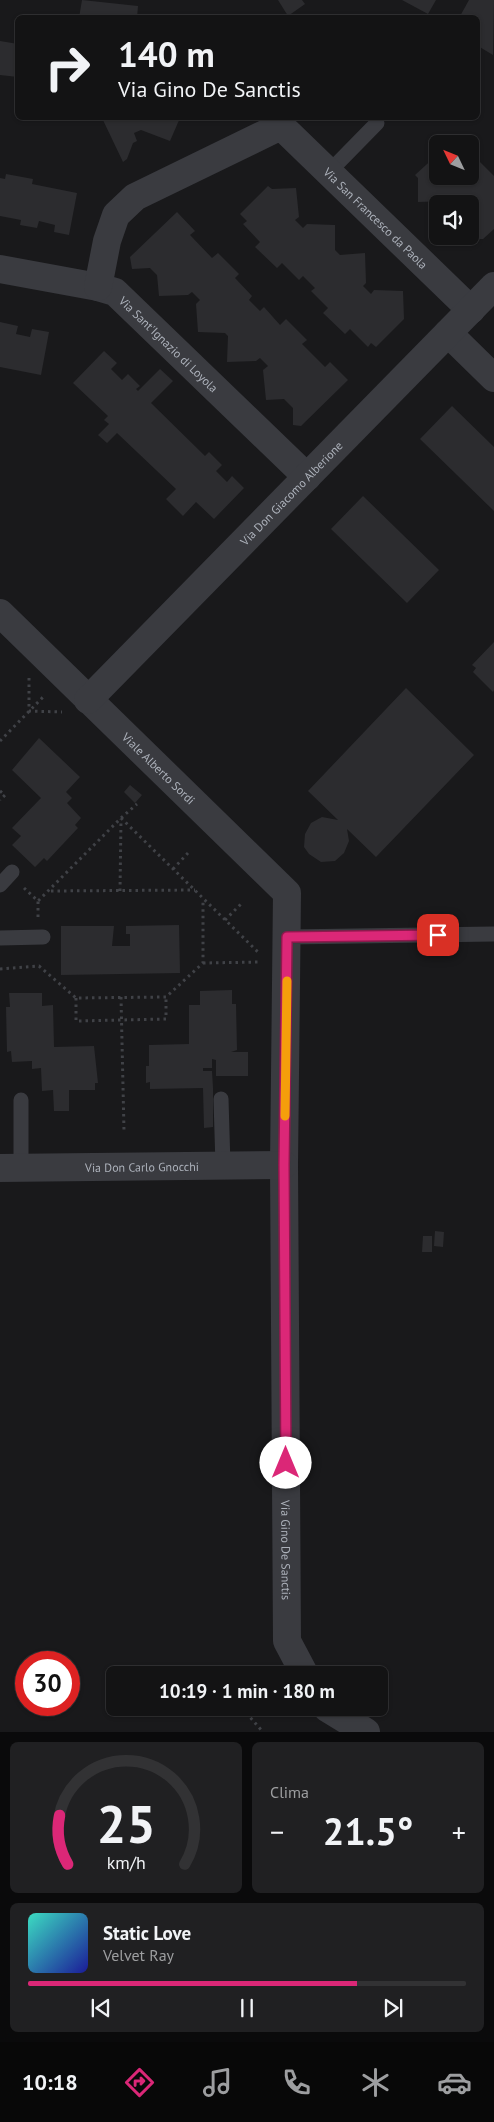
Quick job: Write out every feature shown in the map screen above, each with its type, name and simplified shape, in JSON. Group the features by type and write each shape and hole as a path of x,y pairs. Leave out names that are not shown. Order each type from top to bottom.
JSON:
{"street":[{"name":"Via San Francesco da Paola","path":"98,287 107,241 116,215 135,197 290,122 328,172 470,310"},
{"name":"Via Sant'Ignazio di Loyola","path":"0,269 98,287 115,292 307,477"},
{"name":"Via Don Giacomo Alberione","path":"78,706 307,477 494,286"},
{"path":"448,333 494,378"},
{"name":"Viale Alberto Sordi","path":"0,613 78,706 287,893 287,937"},
{"name":"Via Gino De Sanctis","path":"287,937 284,1165 287,1641 300,1666"},
{"name":"Via Don Carlo Gnocchi","path":"11,1168 284,1165"},
{"path":"339,1716 366,1732"}],"lane":[{"path":"328,172 377,123"},
{"path":"0,885 15,877"},
{"path":"287,937 494,934"},
{"path":"0,938 43,937"},
{"path":"221,1099 223,1166"},
{"path":"11,1168 21,1100"}],"path":[{"path":"28,674 29,711"},
{"path":"0,741 48,692"},
{"path":"29,711 78,706"},
{"path":"0,791 4,795 0,800"},
{"path":"15,877 38,901 137,804"},
{"path":"121,818 262,956"},
{"path":"120,891 121,818"},
{"path":"173,869 188,853"},
{"path":"50,891 195,890"},
{"path":"204,899 204,963"},
{"path":"225,920 240,904"},
{"path":"0,969 39,966 76,998 166,997 204,963 269,962"},
{"path":"121,997 124,1131"},
{"path":"76,998 76,1021 166,1019 166,997"},
{"path":"249,1716 263,1732"}],"building":[{"path":"82,0 138,6 137,15 80,15"},
{"path":"278,0 302,0 305,4 287,15"},
{"path":"402,0 436,0 428,14"},
{"path":"469,0 494,0 493,55 480,47 480,15 461,15"},
{"path":"0,41 15,44 15,77 0,75"},
{"path":"103,120 179,120 170,141 141,130 134,133 137,141 133,143 127,159 123,162"},
{"path":"479,161 494,176 494,229 483,239 479,239 479,195 429,195 429,202 418,202 418,178 415,175 429,162 429,185 479,185"},
{"path":"6,174 33,179 32,184 77,193 69,235 54,232 55,225 39,221 37,228 20,225 21,220 0,216 0,178 5,179"},
{"path":"268,186 272,189 296,188 299,217 295,220 303,228 307,224 335,225 335,250 340,255 365,253 366,283 363,286 371,294 374,290 403,291 404,319 376,347 371,343 368,347 350,329 345,334 323,313 328,308 311,291 315,288 303,276 299,280 282,263 277,268 255,247 260,242 243,224 247,221 240,214"},
{"path":"177,212 195,231 190,235 212,258 218,253 239,274 235,278 252,296 249,300 260,311 264,307 280,325 286,319 307,340 302,344 325,367 330,362 348,380 301,426 293,425 293,408 284,399 266,400 263,370 268,366 260,358 256,361 227,362 228,336 225,333 198,332 196,304 200,300 192,292 188,295 159,296 157,275 150,268 132,269 130,257"},
{"path":"0,322 18,326 16,334 30,337 32,329 49,332 41,375 0,367"},
{"path":"104,351 117,363 111,369 122,380 128,374 140,386 136,389 138,391 160,369 173,381 151,403 205,456 209,452 222,465 216,471 227,482 232,476 244,488 214,519 196,502 183,516 166,499 176,489 117,433 107,443 98,435 109,424 104,420 108,416 73,383"},
{"path":"452,406 494,447 494,511 420,439"},
{"path":"363,496 439,570 407,603 331,529"},
{"path":"494,642 493,692 473,672 476,668 472,665"},
{"path":"406,688 474,755 376,857 347,829 349,841 344,853 335,861 321,862 309,854 304,847 305,834 311,823 322,817 338,820 308,791"},
{"path":"39,738 80,777 66,792 72,798 67,803 81,818 75,825 78,828 47,861 44,858 35,867 12,845 21,836 12,828 41,798 12,770"},
{"path":"130,785 142,795 135,803 124,792"},
{"path":"179,925 180,973 61,975 61,926 114,926 112,946 130,946 130,934 126,934 126,926"},
{"path":"232,990 232,1004 236,1004 237,1050 231,1052 248,1052 248,1076 216,1076 216,1060 212,1059 212,1068 203,1068 203,1071 212,1071 213,1088 213,1127 204,1128 203,1088 150,1089 150,1082 146,1083 146,1066 149,1066 149,1045 189,1044 189,1005 200,1005 200,991"},
{"path":"9,993 42,993 42,1006 53,1005 54,1047 94,1046 98,1083 95,1083 95,1090 69,1090 69,1111 54,1111 53,1090 42,1091 41,1068 32,1069 32,1061 12,1062 11,1051 7,1052 6,1007 10,1007"},
{"path":"435,1231 444,1232 443,1247 434,1246"},
{"path":"423,1236 432,1236 432,1252 422,1252"}],"slow traffic":[{"path":"285,1116 287,981"}],"route":[{"path":"286,1463 284,1165 287,937 438,935"}]}
